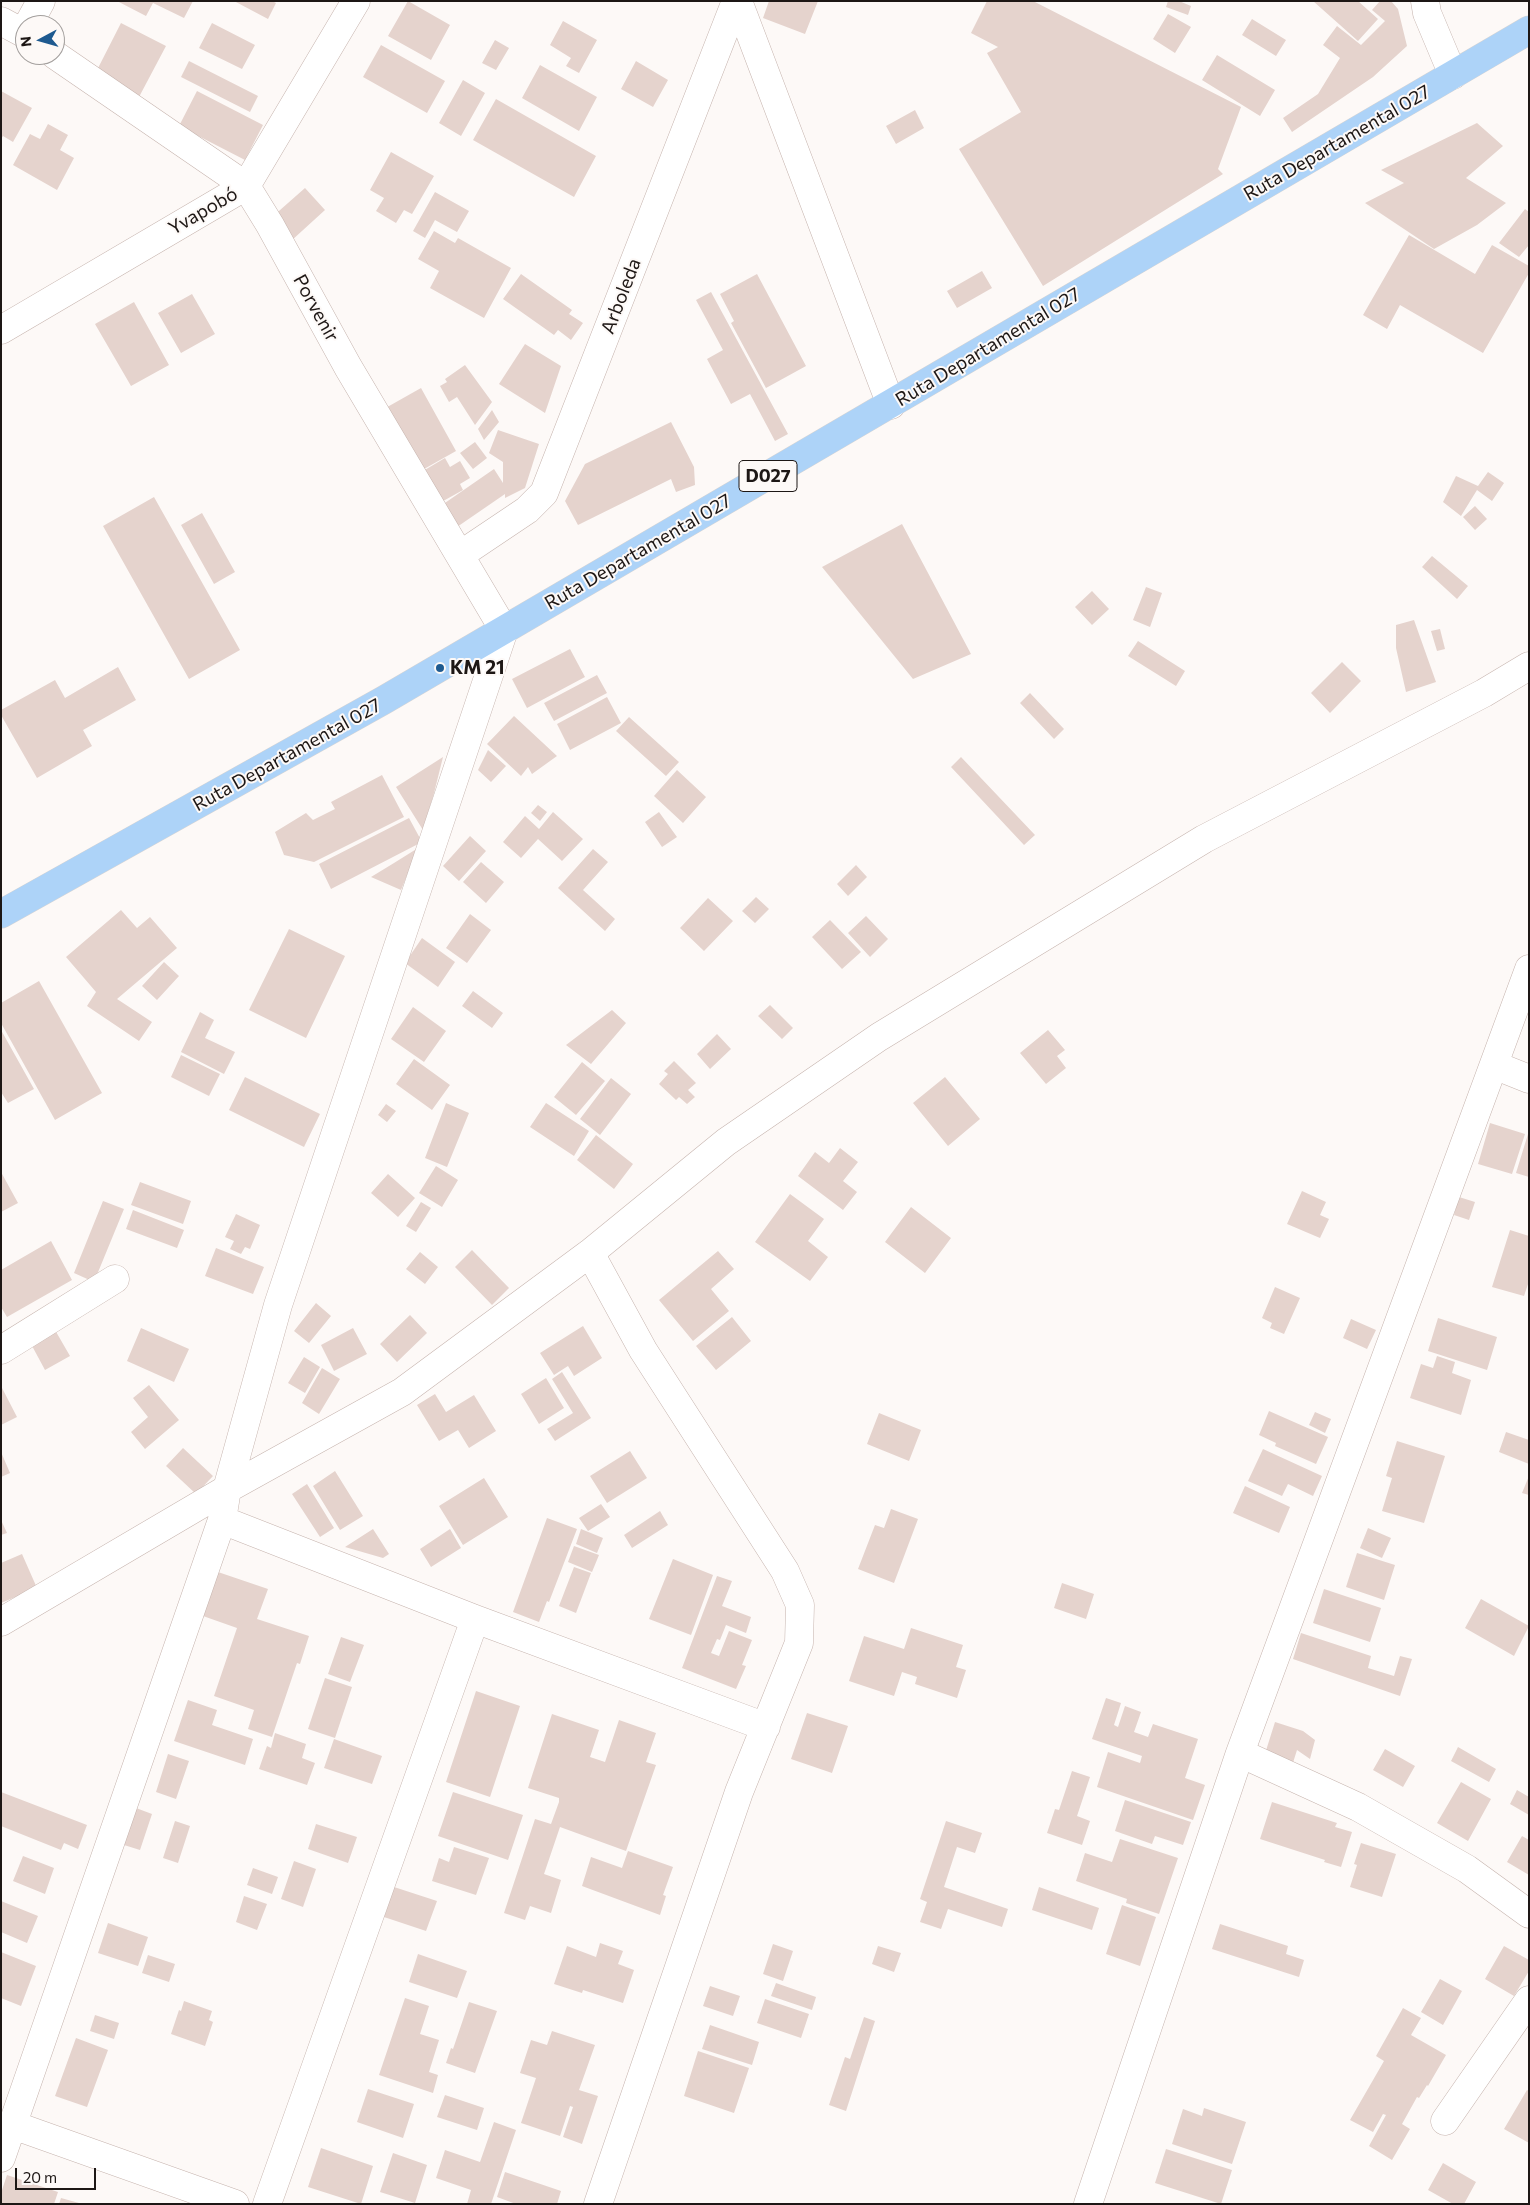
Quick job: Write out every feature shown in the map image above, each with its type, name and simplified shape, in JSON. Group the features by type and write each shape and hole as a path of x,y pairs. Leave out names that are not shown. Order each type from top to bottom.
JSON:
{"main road":[{"name":"Ruta Departamental 027","path":"1,914 358,715 891,405 1529,30"}],"street":[{"path":"30,15 41,1"},
{"name":"Yvapobó","path":"1,330 246,186 356,1"},
{"path":"737,1 891,405"},
{"name":"Arboleda","path":"460,555 527,510 544,493 737,1"},
{"path":"1425,1 1427,12 1453,75"},
{"name":"Porvenir","path":"65,62 246,186 270,225 348,367 504,630"},
{"path":"1,2158 222,1520 228,1489 278,1305 504,630"},
{"path":"1,1622 228,1489 402,1392 590,1253 726,1142 879,1037 1204,839 1484,693 1529,666"},
{"path":"1088,2204 1240,1753 1529,968"},
{"path":"1494,1065 1529,1079"},
{"path":"590,1253 643,1350 784,1571 800,1605 799,1643 739,1792 598,2204"},
{"path":"1,1350 115,1279"},
{"path":"222,1520 475,1619 766,1727"},
{"path":"267,2204 475,1619"},
{"path":"1240,1753 1358,1807 1467,1869 1529,1914"},
{"path":"1445,2121 1529,2000"},
{"path":"13,2125 235,2204"}],"building":[{"path":"117,1 193,1 184,18 153,3 146,16"},
{"path":"234,1 272,1 276,3 268,19"},
{"path":"408,1 450,25 431,60 388,36"},
{"path":"769,1 818,1 805,34 763,18"},
{"path":"987,1 1033,1 1241,107 1218,169 1223,174 1043,286 959,149 1021,112 987,53 998,47 971,33"},
{"path":"1168,1 1179,1 1191,6 1188,15 1166,7"},
{"path":"1313,1 1358,1 1378,19 1358,41"},
{"path":"1380,1 1391,1 1398,9 1407,46 1373,77 1292,132 1283,118 1318,94 1340,58 1323,45 1337,26 1361,45 1385,21 1372,10"},
{"path":"1168,14 1191,27 1175,53 1153,39"},
{"path":"1252,19 1286,40 1276,56 1242,35"},
{"path":"563,21 597,40 579,73 566,66 571,58 550,45"},
{"path":"121,23 166,46 139,97 95,74"},
{"path":"212,23 255,45 242,69 199,48"},
{"path":"495,40 509,48 496,70 482,63"},
{"path":"381,45 445,81 427,113 363,77"},
{"path":"1217,55 1275,90 1260,116 1202,80"},
{"path":"189,61 258,96 250,112 181,77"},
{"path":"636,61 668,80 653,107 621,89"},
{"path":"540,65 597,97 579,131 522,98"},
{"path":"463,80 485,93 461,136 439,123"},
{"path":"1,91 32,108 13,142 3,136 1,139"},
{"path":"197,91 263,125 245,160 179,126"},
{"path":"496,99 596,156 574,197 473,140"},
{"path":"915,110 924,128 896,144 886,126"},
{"path":"1477,123 1503,146 1466,178 1506,203 1477,225 1434,249 1365,203 1404,183 1381,170"},
{"path":"48,124 68,135 60,150 74,158 57,190 13,165 30,134 40,139"},
{"path":"391,152 434,176 412,214 404,210 396,223 376,211 384,198 370,190"},
{"path":"305,188 325,210 291,241 271,218"},
{"path":"435,192 469,211 457,232 435,220 425,238 413,231"},
{"path":"1525,209 1529,212 1529,245 1519,257 1499,243"},
{"path":"434,231 455,243 458,238 511,268 484,318 430,288 439,271 418,259"},
{"path":"1409,235 1475,274 1492,245 1529,266 1529,273 1483,353 1400,305 1387,329 1363,315"},
{"path":"982,271 992,288 957,308 947,291"},
{"path":"521,274 572,310 569,314 583,323 571,340 558,330 554,335 503,299"},
{"path":"757,274 806,366 766,388 731,323 734,321 720,294"},
{"path":"711,292 788,434 775,441 750,394 731,404 707,359 723,350 696,300"},
{"path":"192,294 215,334 181,353 158,313"},
{"path":"134,302 169,365 131,386 95,324"},
{"path":"525,344 561,366 545,413 499,384"},
{"path":"465,365 492,402 475,425 457,397 449,402 440,386 447,382 445,379"},
{"path":"421,388 456,451 417,473 382,410"},
{"path":"492,410 499,422 484,440 478,429"},
{"path":"671,422 694,467 695,485 676,492 671,479 578,525 565,501 585,464"},
{"path":"498,430 539,444 525,488 505,498 505,494 457,527 442,505 494,469 503,483 503,462 489,453"},
{"path":"475,442 487,458 473,469 460,453"},
{"path":"445,458 450,467 460,461 470,478 460,484 463,490 436,505 418,474"},
{"path":"1488,472 1504,483 1492,501 1477,490 1461,516 1443,502 1456,476 1478,486"},
{"path":"154,497 240,650 189,679 103,526"},
{"path":"1475,506 1487,519 1475,530 1463,517"},
{"path":"202,513 235,572 214,584 181,525"},
{"path":"902,524 971,654 913,679 822,567"},
{"path":"1432,556 1468,586 1457,599 1422,567"},
{"path":"1146,587 1162,593 1150,627 1133,620"},
{"path":"1092,591 1109,609 1092,625 1075,607"},
{"path":"1414,620 1436,682 1406,692 1396,648 1396,625"},
{"path":"1440,629 1445,649 1437,651 1431,631"},
{"path":"1138,641 1185,671 1176,686 1128,656"},
{"path":"570,649 585,677 527,708 512,679"},
{"path":"1342,662 1361,681 1330,713 1311,693"},
{"path":"118,667 136,700 83,730 92,746 37,778 1,715 1,710 55,680 65,698"},
{"path":"597,675 607,693 554,721 544,703"},
{"path":"1030,693 1064,729 1054,739 1020,703"},
{"path":"607,697 621,723 570,750 557,724"},
{"path":"514,716 557,756 532,774 528,767 521,776 487,744"},
{"path":"629,717 679,762 666,776 616,731"},
{"path":"488,750 506,766 491,782 478,770"},
{"path":"443,757 434,793 423,830 396,787"},
{"path":"961,757 1035,835 1024,845 951,767"},
{"path":"677,770 706,797 683,823 654,796"},
{"path":"382,775 404,817 314,862 284,855 275,832 306,813 313,820 335,809 331,802"},
{"path":"538,805 547,812 540,821 531,813"},
{"path":"553,812 583,839 562,861 538,839 521,858 503,842 525,816 539,829"},
{"path":"659,812 677,837 662,847 645,822"},
{"path":"409,818 422,842 331,889 319,864"},
{"path":"470,836 486,851 459,881 443,866"},
{"path":"418,848 401,890 371,877 394,863"},
{"path":"593,849 608,862 583,890 615,919 605,931 558,888"},
{"path":"481,862 504,882 486,903 463,882"},
{"path":"856,865 867,877 848,896 837,884"},
{"path":"756,897 769,909 755,923 742,911"},
{"path":"708,898 733,921 704,951 680,928"},
{"path":"121,910 137,928 150,917 177,948 117,999 152,1022 139,1041 87,1006 96,992 66,957"},
{"path":"470,914 491,930 467,963 446,948"},
{"path":"866,916 888,939 870,957 848,933"},
{"path":"830,920 861,952 842,969 812,937"},
{"path":"289,929 345,956 306,1038 249,1010"},
{"path":"422,938 455,962 438,987 405,963"},
{"path":"164,962 179,976 157,1000 142,986"},
{"path":"39,981 102,1093 55,1120 1,1023 1,1003"},
{"path":"473,991 503,1013 492,1028 462,1006"},
{"path":"770,1005 793,1028 782,1039 758,1016"},
{"path":"413,1007 446,1031 424,1062 391,1039"},
{"path":"612,1010 626,1023 591,1064 566,1045"},
{"path":"200,1012 214,1020 205,1038 235,1052 224,1074 181,1052"},
{"path":"1,1030 34,1089 8,1103 1,1092"},
{"path":"1048,1030 1065,1050 1057,1056 1066,1068 1046,1084 1020,1053"},
{"path":"717,1034 731,1049 710,1069 697,1054"},
{"path":"181,1055 220,1074 209,1096 171,1077"},
{"path":"414,1059 450,1085 432,1110 396,1084"},
{"path":"674,1061 696,1083 688,1090 695,1097 687,1104 679,1097 676,1100 659,1084 668,1074 664,1071"},
{"path":"582,1062 605,1081 576,1115 554,1097"},
{"path":"245,1077 320,1114 304,1147 229,1110"},
{"path":"945,1077 980,1119 948,1146 913,1103"},
{"path":"611,1078 631,1094 600,1135 580,1119"},
{"path":"446,1103 469,1113 447,1167 425,1158"},
{"path":"546,1103 589,1131 574,1156 530,1127"},
{"path":"386,1104 396,1111 387,1122 378,1115"},
{"path":"1490,1123 1525,1134 1512,1174 1478,1164"},
{"path":"1529,1134 1529,1177 1516,1173"},
{"path":"596,1135 633,1164 614,1189 577,1160"},
{"path":"840,1148 858,1162 843,1181 857,1192 843,1210 798,1176 815,1152 829,1163"},
{"path":"436,1166 458,1180 442,1207 419,1193"},
{"path":"1,1172 18,1203 1,1212"},
{"path":"388,1174 415,1198 398,1217 371,1193"},
{"path":"140,1182 191,1201 183,1224 131,1205"},
{"path":"1302,1191 1326,1202 1320,1215 1329,1219 1320,1238 1287,1224"},
{"path":"790,1194 824,1219 808,1241 828,1257 810,1281 755,1242"},
{"path":"1459,1197 1475,1202 1469,1220 1454,1215"},
{"path":"103,1201 124,1209 94,1282 74,1273"},
{"path":"421,1202 431,1208 416,1232 406,1226"},
{"path":"911,1207 951,1238 925,1273 885,1242"},
{"path":"133,1210 184,1230 177,1248 126,1229"},
{"path":"236,1214 260,1225 250,1249 245,1247 241,1254 230,1249 234,1241 225,1237"},
{"path":"1510,1230 1529,1236 1529,1281 1524,1296 1492,1287"},
{"path":"51,1241 72,1280 7,1317 1,1307 1,1270"},
{"path":"216,1248 264,1267 253,1294 205,1276"},
{"path":"472,1250 509,1288 492,1305 455,1267"},
{"path":"718,1251 734,1269 711,1289 729,1311 693,1341 659,1300"},
{"path":"420,1252 438,1267 425,1284 406,1269"},
{"path":"1275,1287 1300,1298 1284,1334 1270,1328 1272,1323 1262,1318"},
{"path":"316,1303 331,1316 309,1343 294,1331"},
{"path":"410,1315 427,1333 397,1362 380,1344"},
{"path":"732,1317 751,1341 716,1370 696,1346"},
{"path":"1438,1318 1497,1337 1487,1370 1428,1351"},
{"path":"1351,1319 1376,1330 1367,1349 1343,1338"},
{"path":"583,1326 602,1358 574,1376 568,1366 554,1375 540,1353"},
{"path":"141,1328 189,1349 174,1382 127,1361"},
{"path":"353,1328 367,1354 334,1371 321,1345"},
{"path":"55,1330 70,1356 45,1370 31,1344"},
{"path":"1437,1356 1455,1362 1452,1373 1471,1380 1461,1415 1410,1398 1421,1364 1433,1368"},
{"path":"304,1357 320,1367 305,1393 288,1383"},
{"path":"322,1368 340,1379 319,1414 302,1403"},
{"path":"562,1372 591,1418 555,1441 547,1429 573,1413 552,1379"},
{"path":"546,1378 564,1408 539,1424 521,1394"},
{"path":"149,1385 179,1420 145,1449 131,1432 148,1417 133,1398"},
{"path":"1,1386 17,1417 1,1425"},
{"path":"435,1394 446,1412 474,1395 496,1431 469,1448 458,1430 439,1441 417,1405"},
{"path":"1269,1411 1328,1437 1316,1464 1275,1446 1276,1443 1259,1435"},
{"path":"1315,1412 1331,1419 1325,1433 1309,1425"},
{"path":"879,1413 921,1430 909,1461 867,1444"},
{"path":"1506,1432 1529,1440 1529,1464 1499,1452"},
{"path":"1397,1441 1445,1456 1424,1523 1382,1511 1392,1478 1386,1476"},
{"path":"183,1448 213,1476 196,1494 166,1466"},
{"path":"1263,1449 1322,1476 1313,1496 1288,1484 1282,1496 1248,1481"},
{"path":"630,1451 647,1478 607,1503 590,1476"},
{"path":"1,1452 10,1473 1,1477"},
{"path":"335,1471 363,1516 340,1530 313,1486"},
{"path":"1529,1476 1529,1495 1522,1493"},
{"path":"484,1478 508,1517 463,1545 439,1506"},
{"path":"307,1484 334,1528 320,1537 292,1494"},
{"path":"1245,1486 1290,1507 1279,1533 1233,1513"},
{"path":"601,1504 610,1517 588,1531 579,1518"},
{"path":"891,1509 918,1519 894,1583 858,1569 875,1525 884,1528"},
{"path":"660,1511 668,1525 632,1548 624,1535"},
{"path":"547,1518 577,1529 549,1602 547,1601 539,1622 513,1612"},
{"path":"1,1520 7,1533 1,1535"},
{"path":"1368,1528 1391,1538 1382,1558 1360,1548"},
{"path":"373,1529 389,1554 383,1558 345,1547"},
{"path":"450,1529 461,1548 431,1567 420,1549"},
{"path":"581,1529 603,1538 597,1553 576,1544"},
{"path":"574,1546 599,1555 592,1572 568,1562"},
{"path":"1357,1553 1395,1565 1384,1600 1346,1587"},
{"path":"22,1554 37,1588 1,1603 1,1563"},
{"path":"673,1559 713,1575 691,1635 649,1619"},
{"path":"574,1567 591,1573 576,1613 559,1606"},
{"path":"218,1572 268,1589 257,1619 309,1636 300,1664 297,1663 272,1737 248,1729 254,1710 214,1696 237,1628 203,1616"},
{"path":"717,1576 732,1581 722,1606 751,1617 746,1633 726,1625 720,1640 717,1639 711,1653 719,1656 729,1631 752,1640 742,1665 746,1666 736,1689 682,1668"},
{"path":"1062,1583 1094,1594 1086,1619 1054,1608"},
{"path":"1324,1589 1381,1608 1370,1642 1313,1623"},
{"path":"1481,1599 1529,1626 1514,1656 1465,1628"},
{"path":"911,1628 963,1645 956,1667 966,1670 957,1698 915,1684 917,1677 902,1672 894,1696 849,1681 864,1636 904,1649"},
{"path":"1301,1633 1371,1656 1368,1668 1394,1676 1400,1656 1412,1659 1400,1696 1293,1659"},
{"path":"341,1637 364,1645 350,1682 328,1674"},
{"path":"325,1678 352,1687 335,1738 308,1729"},
{"path":"476,1691 520,1706 490,1797 446,1782"},
{"path":"1106,1698 1121,1703 1114,1725 1118,1727 1125,1706 1141,1712 1134,1732 1148,1737 1153,1724 1198,1739 1185,1778 1205,1785 1193,1820 1097,1787 1108,1752 1140,1763 1142,1756 1092,1739"},
{"path":"188,1700 217,1710 212,1725 253,1739 245,1765 174,1741"},
{"path":"807,1713 848,1726 832,1773 791,1759"},
{"path":"552,1714 599,1730 590,1757 605,1762 619,1720 656,1733 646,1762 656,1765 626,1851 560,1827 544,1874 561,1880 551,1913 530,1906 525,1920 504,1913 535,1819 551,1824 559,1802 559,1798 528,1788"},
{"path":"1275,1722 1303,1731 1315,1740 1310,1759 1297,1750 1291,1769 1263,1760"},
{"path":"275,1733 306,1744 302,1758 315,1763 307,1785 259,1769 267,1746 271,1748"},
{"path":"334,1739 382,1756 372,1784 324,1768"},
{"path":"1458,1747 1496,1769 1489,1782 1451,1761"},
{"path":"1385,1749 1415,1766 1403,1787 1373,1770"},
{"path":"168,1754 189,1761 176,1799 156,1792"},
{"path":"1072,1771 1090,1777 1077,1816 1090,1821 1082,1845 1047,1833 1055,1809 1059,1810"},
{"path":"1461,1782 1491,1799 1468,1841 1437,1823"},
{"path":"1517,1790 1529,1797 1529,1815 1510,1804"},
{"path":"1,1792 87,1825 78,1849 64,1843 61,1850 1,1826"},
{"path":"453,1792 523,1815 508,1860 438,1836"},
{"path":"1125,1800 1191,1822 1183,1845 1155,1836 1152,1844 1115,1831"},
{"path":"1272,1802 1337,1823 1335,1827 1352,1832 1341,1867 1260,1839"},
{"path":"136,1808 152,1814 140,1850 124,1845"},
{"path":"175,1821 190,1826 178,1863 163,1858"},
{"path":"946,1821 982,1833 975,1853 957,1847 944,1887 1008,1909 1002,1927 948,1909 941,1929 920,1922 927,1902 920,1899"},
{"path":"316,1824 357,1837 348,1863 308,1849"},
{"path":"1522,1836 1529,1840 1529,1875 1507,1862"},
{"path":"1120,1839 1178,1858 1159,1914 1126,1903 1127,1899 1076,1881 1085,1853 1112,1862"},
{"path":"1361,1843 1396,1854 1382,1897 1350,1887 1357,1865 1354,1864"},
{"path":"454,1847 489,1858 476,1895 432,1881 439,1858 449,1862"},
{"path":"628,1851 673,1867 663,1895 666,1896 660,1915 582,1886 591,1857 622,1868"},
{"path":"23,1856 54,1868 45,1894 13,1881"},
{"path":"294,1861 316,1869 303,1907 281,1899"},
{"path":"253,1868 278,1877 272,1894 247,1885"},
{"path":"394,1887 437,1901 426,1931 384,1917"},
{"path":"1039,1887 1099,1908 1092,1930 1032,1910"},
{"path":"244,1896 267,1904 257,1930 236,1922"},
{"path":"1,1901 38,1916 27,1943 1,1932"},
{"path":"1122,1905 1156,1917 1140,1966 1106,1954"},
{"path":"108,1923 148,1937 138,1966 98,1953"},
{"path":"1220,1924 1288,1946 1286,1954 1304,1960 1299,1977 1212,1949"},
{"path":"600,1943 623,1951 618,1964 634,1970 623,2003 583,1990 582,1993 554,1984 567,1946 596,1957"},
{"path":"773,1944 793,1951 783,1981 763,1974"},
{"path":"878,1946 901,1953 894,1972 872,1964"},
{"path":"1504,1946 1529,1960 1529,1971 1514,1996 1485,1979"},
{"path":"1,1952 36,1966 21,2006 1,1998"},
{"path":"418,1954 467,1971 457,1998 409,1982"},
{"path":"148,1955 175,1964 169,1982 142,1973"},
{"path":"1440,1979 1462,1991 1443,2025 1421,2012"},
{"path":"776,1983 816,1997 812,2010 771,1996"},
{"path":"710,1986 740,1996 733,2016 703,2006"},
{"path":"405,1998 429,2006 420,2034 439,2040 429,2072 438,2075 433,2093 379,2075"},
{"path":"765,1999 809,2014 801,2038 757,2023"},
{"path":"184,2001 212,2011 209,2020 213,2022 205,2046 171,2034"},
{"path":"469,2002 497,2011 475,2073 446,2063 451,2048 453,2049"},
{"path":"1403,2008 1421,2018 1411,2035 1446,2055 1428,2086 1419,2098 1417,2097 1402,2124 1410,2129 1392,2160 1369,2146 1386,2115 1383,2114 1373,2132 1350,2120 1384,2061 1376,2056"},
{"path":"95,2015 119,2023 114,2039 90,2031"},
{"path":"864,2017 875,2021 846,2111 829,2105 845,2057 850,2059"},
{"path":"710,2025 759,2042 752,2065 702,2049"},
{"path":"552,2031 595,2045 579,2090 598,2096 582,2144 563,2137 573,2107 570,2106 560,2136 521,2123 536,2078 520,2073 531,2040 547,2045"},
{"path":"76,2038 108,2050 87,2107 55,2096"},
{"path":"698,2051 749,2068 734,2113 684,2096"},
{"path":"368,2089 414,2104 403,2138 357,2122"},
{"path":"1527,2090 1529,2091 1529,2143 1504,2129"},
{"path":"445,2095 484,2108 477,2130 437,2117"},
{"path":"1204,2108 1246,2122 1232,2164 1172,2144 1183,2109 1202,2116"},
{"path":"494,2122 516,2130 491,2204 467,2204 471,2190 436,2178 445,2150 480,2162"},
{"path":"321,2148 373,2166 361,2204 308,2187"},
{"path":"1166,2149 1232,2170 1221,2204 1155,2183"},
{"path":"393,2153 427,2165 415,2203 380,2192"},
{"path":"1443,2163 1476,2182 1464,2204 1453,2204 1428,2190"},
{"path":"505,2172 561,2191 557,2204 516,2204 497,2197"},
{"path":"7,2175 58,2192 54,2204 1,2204 1,2193"},
{"path":"61,2198 79,2203 79,2204 59,2204"}],"place":[{"name":"KM 21","path":"440,668"}]}
